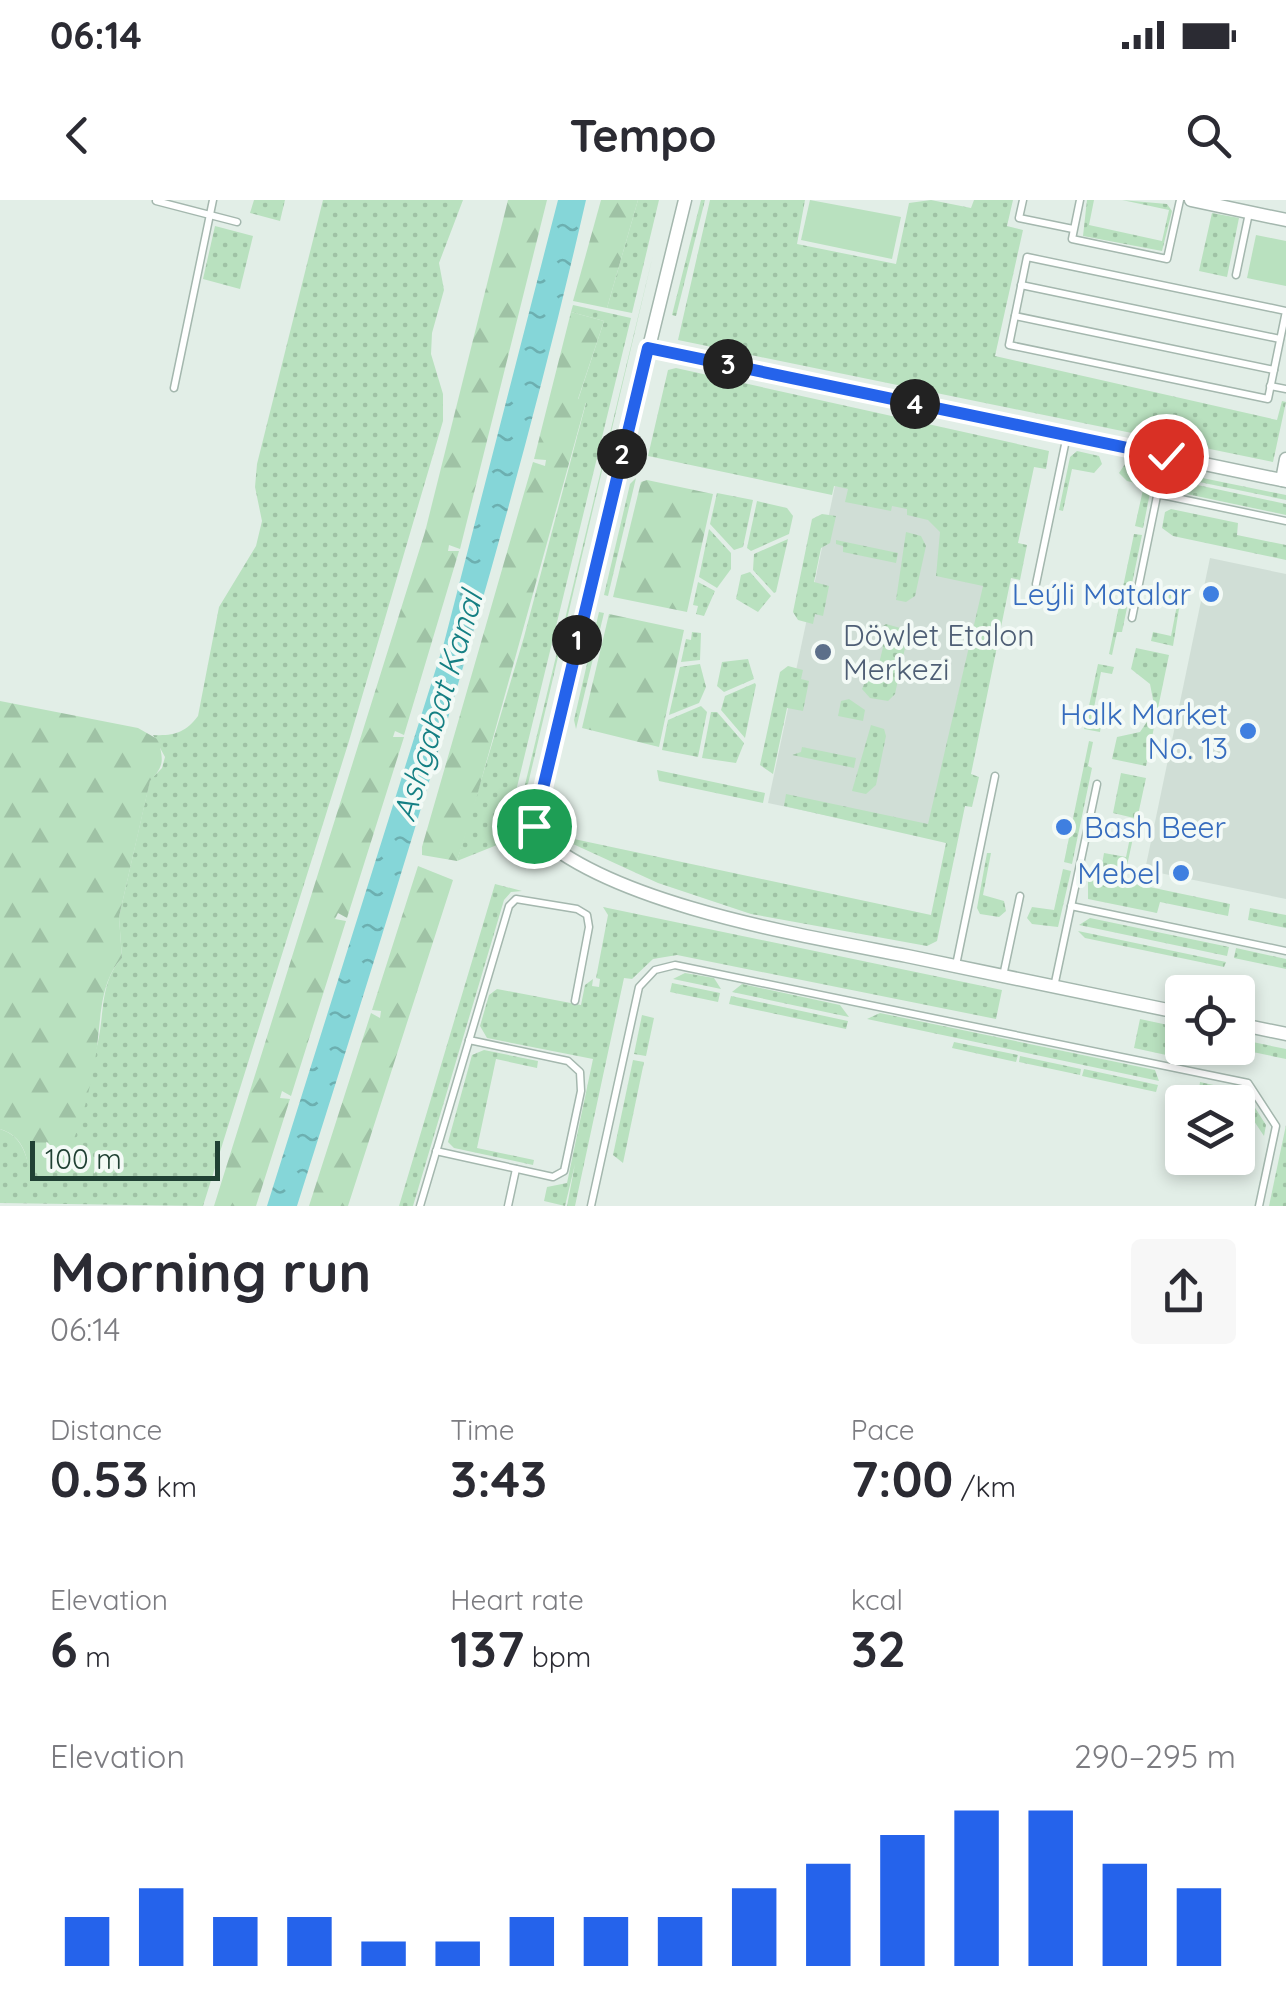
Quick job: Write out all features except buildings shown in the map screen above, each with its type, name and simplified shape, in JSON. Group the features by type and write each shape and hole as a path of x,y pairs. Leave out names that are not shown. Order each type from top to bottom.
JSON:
{"street":[{"path":"685,200 534,819 536,832 622,881 706,912 1165,1010"},
{"path":"1191,200 1285,216"},
{"path":"648,348 1284,481 1286,459"},
{"path":"1255,1028 1286,1034"}],"lane":[{"path":"174,388 213,200"},
{"path":"1022,200 1019,218 1074,229"},
{"path":"1080,200 1072,238 1167,258 1180,200"},
{"path":"156,202 237,222"},
{"path":"1236,276 1249,212"},
{"path":"1027,256 1286,311 1268,400 1009,345 1021,285 1027,256"},
{"path":"1021,285 1280,339"},
{"path":"1015,316 1274,370"},
{"path":"1270,386 1286,389"},
{"path":"1036,584 1067,436"},
{"path":"1132,618 1166,456"},
{"path":"1158,494 1286,521"},
{"path":"956,966 996,776"},
{"path":"1054,987 1097,784"},
{"path":"1004,976 1020,896"},
{"path":"420,1206 509,906 516,898 578,908 587,915 589,927 575,1000"},
{"path":"1072,906 1286,951"},
{"path":"591,1206 634,1001 646,978 675,964 1248,1083 1276,1126 1259,1206"},
{"path":"436,1151 553,1177 562,1174 581,1090 580,1072 568,1061 469,1040"},
{"path":"508,1206 516,1169"}],"shaded area":[{"path":"835,486 1005,523 938,839 768,803"},
{"path":"1210,558 1286,574 1286,899 1145,870"}],"green space":[{"path":"254,200 285,200 280,221 250,213"},
{"path":"323,200 463,200 439,263 444,290 432,333 431,354 443,394 443,421 349,741 203,1206 0,1203 0,1129 17,1140 30,1170 77,1090 97,1046 106,988 122,958 119,917 150,780 162,768 165,757 153,735 178,732 198,716 219,607 256,546 262,521 255,487 257,464"},
{"path":"508,200 547,200 460,549 449,545 448,551 459,551 404,735 395,731 393,737 404,737 347,918 338,913 335,919 346,921 291,1096 282,1091 280,1098 290,1099 256,1206 214,1206 425,532"},
{"path":"601,200 638,200 607,308 573,301"},
{"path":"638,200 659,200 632,313 607,308"},
{"path":"701,200 705,200 676,316 672,315"},
{"path":"710,200 805,200 797,244 896,264 909,203 931,200 971,208 974,200 1013,200 1007,226 1023,230 995,356 1277,420 1282,401 1286,402 1273,462 678,340"},
{"path":"810,200 901,217 892,259 801,240"},
{"path":"1087,200 1094,200 1089,225 1162,241 1169,210 1122,200 1167,204 1172,211 1162,251 1083,236"},
{"path":"1212,213 1239,218 1227,277 1199,271"},
{"path":"215,226 253,236 240,289 203,279"},
{"path":"1256,235 1286,241 1286,286 1247,278"},
{"path":"653,255 519,822 515,826"},
{"path":"573,305 631,318 507,828 497,845 457,861 524,637 586,403 578,400 604,321 571,312"},
{"path":"571,312 604,321 578,399 586,402 457,861 422,855 533,462 545,466 546,460 534,459"},
{"path":"676,368 1049,451 1046,469 1034,467 1018,543 1027,545 1020,580 1011,578 971,774 979,777 972,807 965,806 937,941 927,946 751,914 658,883 573,844 574,839 931,915 946,843 784,806 786,794 928,824 983,586 936,576 940,532 928,520 907,515 907,509 892,506 891,511 845,502 848,489 834,486 832,495 648,456 668,370"},
{"path":"1077,451 1099,456 1102,464 1094,473 1072,469 1063,511 1059,510 1070,457"},
{"path":"1127,461 1148,465 1154,473 1143,528 1135,526 1144,485 1127,481 1119,473"},
{"path":"1178,473 1286,495 1286,500 1175,477"},
{"path":"636,478 608,596 604,595 630,484"},
{"path":"1174,480 1286,504 1286,515 1182,493"},
{"path":"641,482 713,494 687,612 613,597"},
{"path":"717,493 753,500 743,547 734,550 710,524"},
{"path":"757,501 787,508 793,516 789,534 751,551 747,548"},
{"path":"1171,509 1238,523 1237,535 1286,545 1286,560 1173,536 1162,528 1165,512"},
{"path":"822,514 836,516 830,543 821,548 814,582 829,586 823,616 815,614 813,624 798,620 793,612 812,519"},
{"path":"709,529 731,553 731,569 717,588 699,577"},
{"path":"906,532 921,536 926,546 915,596 906,602 896,600"},
{"path":"1134,534 1142,535 1122,632 1117,632 1112,655 1109,654"},
{"path":"788,539 774,593 753,570 754,554"},
{"path":"836,540 898,553 896,563 843,552 843,546 836,544"},
{"path":"750,572 771,596 758,612 736,599 741,575"},
{"path":"698,582 715,591 704,616 696,614 698,606 693,605"},
{"path":"1183,584 1173,646 1151,641 1153,632 1171,636 1178,600 1167,598 1168,591 1181,594"},
{"path":"599,612 604,613 576,729 574,720"},
{"path":"609,614 684,630 659,747 582,728"},
{"path":"886,624 908,634 895,694 888,701 870,698 862,689 867,678 876,676 883,647 873,633"},
{"path":"692,632 701,633 700,660 681,662 686,639 691,640"},
{"path":"1136,648 1169,655 1146,766 1112,759 1117,737 1140,732 1155,710 1150,684 1131,669"},
{"path":"748,659 754,679 724,692 717,686 722,662"},
{"path":"700,664 706,687 699,703 669,715 680,667"},
{"path":"1098,664 1114,667 1112,674 1101,672 1091,723 1101,726 1100,732 1084,729"},
{"path":"788,666 803,670 801,679 809,681 803,711 787,708 773,774 760,765 780,672"},
{"path":"755,683 745,738 721,710 725,696"},
{"path":"849,699 865,710 863,721 838,716 841,701"},
{"path":"0,701 138,728 159,740 162,757 159,770 150,781 119,917 122,958 105,990 87,1099 71,1145 56,1170 29,1170 21,1144 0,1129"},
{"path":"701,706 707,712 698,757 662,750 668,720"},
{"path":"711,712 717,712 744,743 736,763 702,758"},
{"path":"871,725 884,729 886,736 876,785 866,794 852,791"},
{"path":"1089,741 1093,742 1088,766 1092,768 1072,864 1064,862"},
{"path":"802,747 856,758 854,768 792,755 801,752"},
{"path":"657,770 765,793 763,803 659,781"},
{"path":"1121,773 1146,778 1125,875 1101,870 1104,853 1126,857 1134,818 1113,813"},
{"path":"987,853 991,853 983,895 1004,901 1006,911 999,917 980,914 977,908"},
{"path":"418,866 453,880 348,1206 309,1206 371,1013 380,1018 381,1011 372,1010"},
{"path":"1063,869 1071,871 1058,927 1032,924 1027,918 1032,907 1054,910"},
{"path":"1102,877 1230,904 1228,916 1160,902 1157,913 1088,899 1088,878"},
{"path":"495,884 522,891 511,892 504,900 413,1206 399,1206"},
{"path":"603,907 1002,990 996,1019 677,955 653,959 632,979 624,978 575,1206 567,1206 575,1164 565,1206 544,1201 547,1187 567,1183 593,1059 487,1038 480,1026 489,995 497,989 581,1005 585,985 593,979 592,986 599,987 600,979 596,978 608,915"},
{"path":"1250,908 1286,915 1286,928 1248,920"},
{"path":"1090,918 1229,947 1227,956 1079,925"},
{"path":"1078,931 1226,962 1224,967 1085,938"},
{"path":"1236,948 1286,959 1286,969 1234,958"},
{"path":"685,973 714,978 721,989 673,979"},
{"path":"672,983 720,993 718,1002 670,992"},
{"path":"742,984 840,1005 849,1017 732,992"},
{"path":"731,996 848,1021 846,1029 729,1004"},
{"path":"880,1013 1155,1070 1159,1081 867,1019"},
{"path":"642,1015 654,1018 646,1056 634,1054"},
{"path":"1140,1019 1165,1024 1165,1055 1134,1048"},
{"path":"954,1042 1018,1055 1016,1062 952,1048"},
{"path":"1255,1043 1286,1049 1286,1059 1255,1053"},
{"path":"484,1050 538,1061 537,1068 496,1059 477,1148 534,1160 533,1165 454,1148 448,1142 472,1055"},
{"path":"1020,1056 1081,1069 1080,1075 1019,1062"},
{"path":"633,1060 644,1062 623,1163 613,1155"},
{"path":"1084,1069 1158,1085 1156,1092 1082,1076"},
{"path":"1255,1108 1266,1125 1264,1136 1255,1122"},
{"path":"1286,1125 1286,1206 1269,1206"}],"water":[{"name":"Ashgabat Kanal","path":"558,200 586,200 523,454 452,706 297,1206 267,1206 444,643"}],"place":[{"name":"Leýli Matalar","path":"1211,594"},
{"name":"Döwlet Etalon Merkezi","path":"823,652"},
{"name":"Halk Market No. 13","path":"1248,731"},
{"name":"Bash Beer","path":"1064,827"},
{"name":"Mebel","path":"1181,873"}],"route":[{"path":"534,826 648,348 1166,456"}]}
